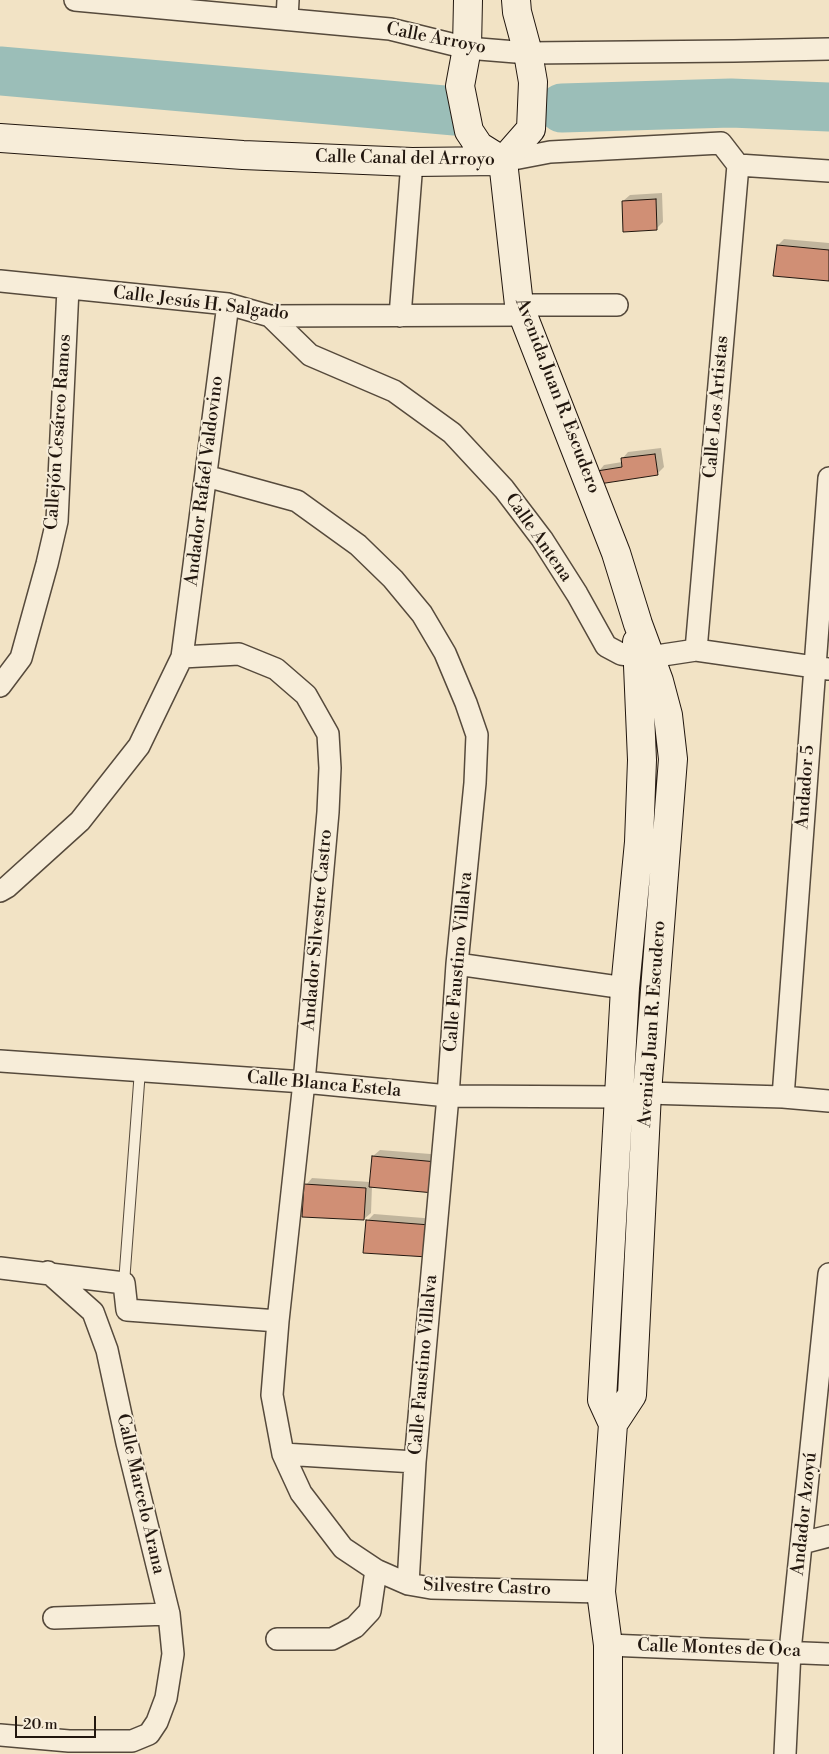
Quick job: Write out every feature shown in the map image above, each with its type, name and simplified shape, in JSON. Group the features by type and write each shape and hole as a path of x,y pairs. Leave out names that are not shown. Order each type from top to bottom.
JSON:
{"main road":[{"path":"468,0 467,48 460,86 469,130 480,146 503,161 531,129 533,82 516,0"},
{"name":"Calle Canal del Arroyo","path":"0,138 243,154 412,162 503,161"},
{"name":"Avenida Juan R. Escudero","path":"503,161 521,310 616,553 638,624 643,657 640,832 625,988 602,1400 613,1424 601,1592 608,1644 608,1754"},
{"name":"Avenida Juan R. Escudero","path":"613,1424 632,1395 648,1093 673,759 668,715 643,657"}],"street":[{"name":"Calle Arroyo","path":"75,0 288,9 390,29 467,48 528,52 734,51 829,48"},
{"name":"Calle Canal del Arroyo","path":"503,161 550,152 721,143 738,165"},
{"path":"400,316 412,162"},
{"path":"738,165 829,171"},
{"name":"Calle Los Artistas","path":"696,650 738,165"},
{"name":"Calle Jesús H. Salgado","path":"0,281 228,304 270,316 400,316 617,304"},
{"name":"Callejón Cesáreo Ramos","path":"0,686 20,658 47,564 57,521 68,288"},
{"name":"Andador Rafaél Valdovino","path":"182,657 228,304"},
{"name":"Calle Antena","path":"270,316 310,355 394,391 452,433 504,489 542,538 577,594 606,646 621,654 643,657 696,650 822,669"},
{"name":"Calle Faustino Villalva","path":"206,476 297,501 358,545 394,579 422,614 445,653 477,735 475,783 457,964 448,1096 415,1462 408,1584"},
{"name":"Andador 5","path":"783,1097 822,669 829,478"},
{"name":"Andador Silvestre Castro","path":"182,657 239,654 276,669 306,695 328,734 330,768 328,812 304,1082 278,1321 272,1395 283,1454 301,1493 343,1548 376,1570"},
{"path":"0,891 80,821 139,746 182,657"},
{"path":"457,964 625,988"},
{"name":"Calle Blanca Estela","path":"0,1061 304,1082 448,1096 620,1098 648,1093 783,1097 829,1101"},
{"path":"0,1268 48,1272 124,1283 127,1310 278,1321"},
{"name":"Calle Marcelo Arana","path":"48,1272 93,1312 107,1350 169,1614 173,1654 166,1698 157,1722 149,1734 132,1741 68,1747"},
{"name":"Andador Azoyú","path":"785,1754 790,1651 829,1274"},
{"path":"283,1454 415,1462"},
{"path":"802,1543 829,1536"},
{"path":"276,1639 332,1639 356,1627 370,1611 376,1570"},
{"name":"Silvestre Castro","path":"376,1570 408,1584 431,1588 601,1592"},
{"path":"54,1618 169,1614"},
{"name":"Calle Montes de Oca","path":"608,1644 829,1654"},
{"path":"0,1735 68,1747"}],"lane":[{"path":"124,1283 140,1070"}],"building":[{"path":"656,199 657,230 623,232 622,201"},
{"path":"777,245 829,250 829,281 773,276"},
{"path":"655,454 658,475 599,484 597,471 622,467 621,458"},
{"path":"372,1156 437,1162 434,1193 369,1187"},
{"path":"304,1184 366,1188 364,1220 302,1217"},
{"path":"366,1220 430,1225 428,1257 363,1253"}],"waterway":[{"path":"0,71 455,111"},
{"path":"562,108 731,103 829,107"}]}
